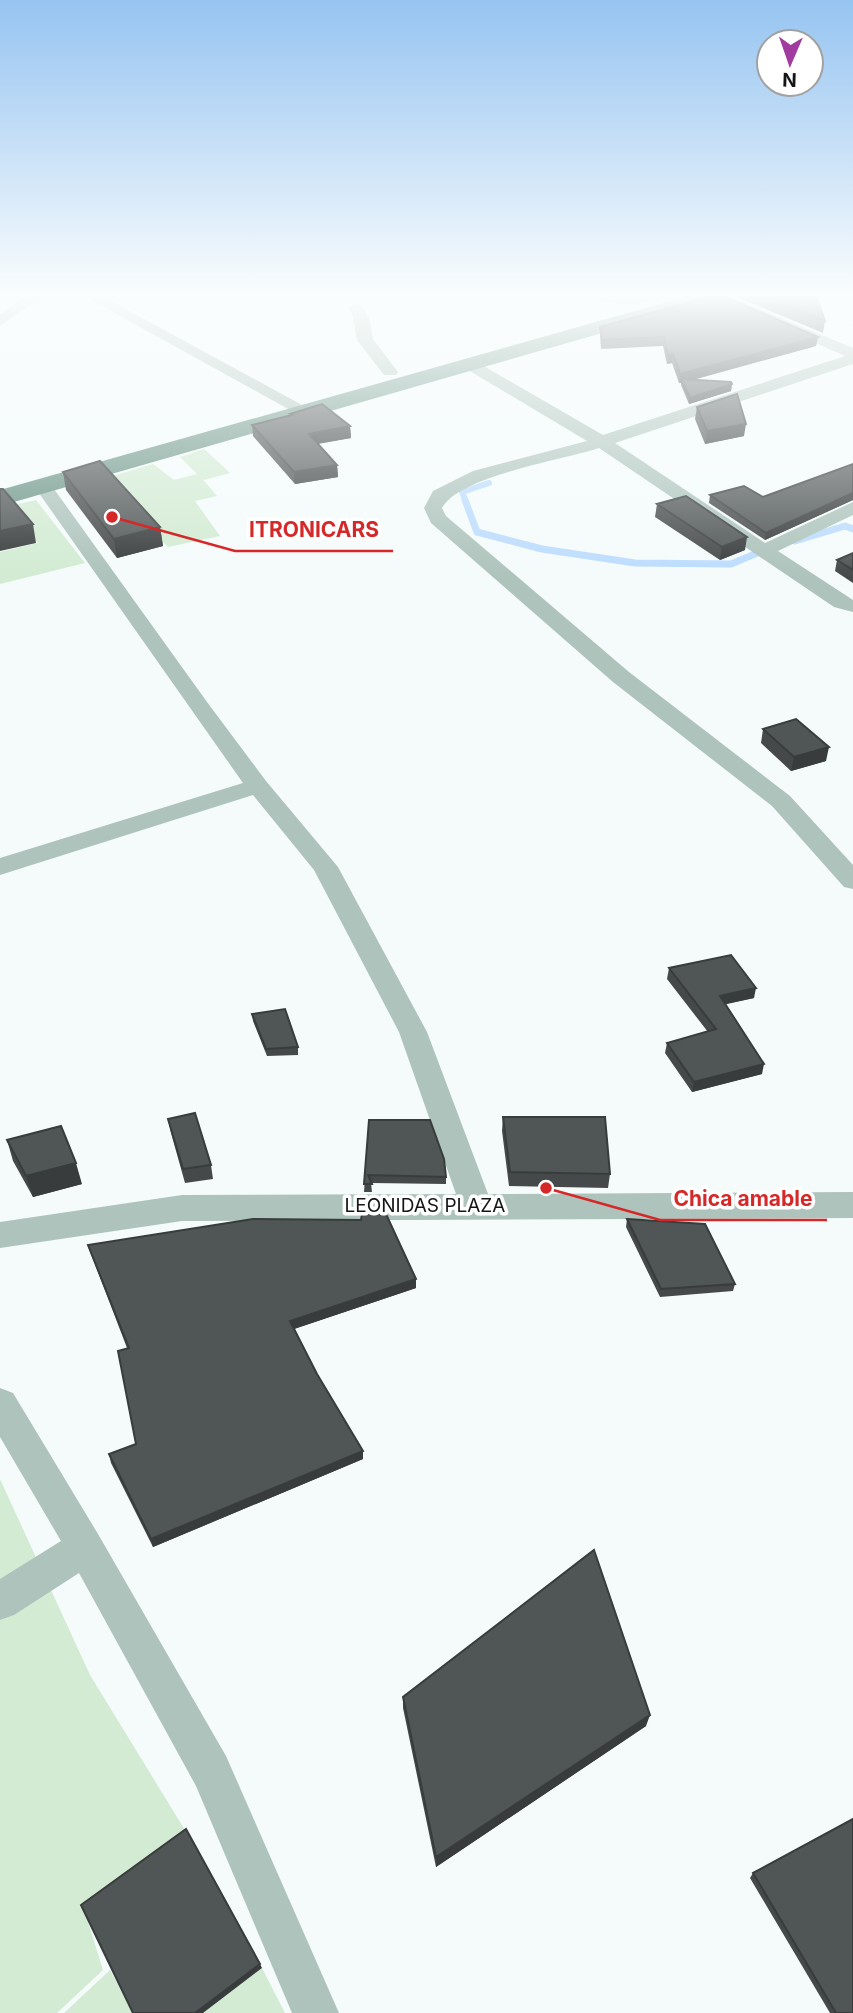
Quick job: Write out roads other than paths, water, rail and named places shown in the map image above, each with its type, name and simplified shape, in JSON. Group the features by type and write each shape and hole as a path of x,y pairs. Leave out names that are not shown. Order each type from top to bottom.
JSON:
{"main road":[{"path":"0,498 339,390"},
{"path":"0,480 360,390"}],"street":[{"path":"268,390 296,405"},
{"path":"513,390 599,440 841,603 853,606"},
{"path":"750,390 567,453 479,475 440,495 433,508 438,519 621,677 781,801 853,881"},
{"path":"43,486 199,708 258,786 325,867 413,1032 476,1205"},
{"path":"764,551 853,508"},
{"path":"0,867 258,786"},
{"name":"LEONIDAS PLAZA","path":"0,1235 182,1208 853,1205"},
{"path":"0,1404 85,1547 211,1771 316,2013"},
{"path":"0,1601 85,1547"}],"waterway":[{"path":"466,502 462,492 489,483"},
{"path":"465,500 477,532 542,549 635,563 731,564 767,549"},
{"path":"795,541 845,526 853,529"}],"place":[{"name":"ITRONICARS","path":"112,517"},
{"name":"Chica amable","path":"546,1188"}]}
